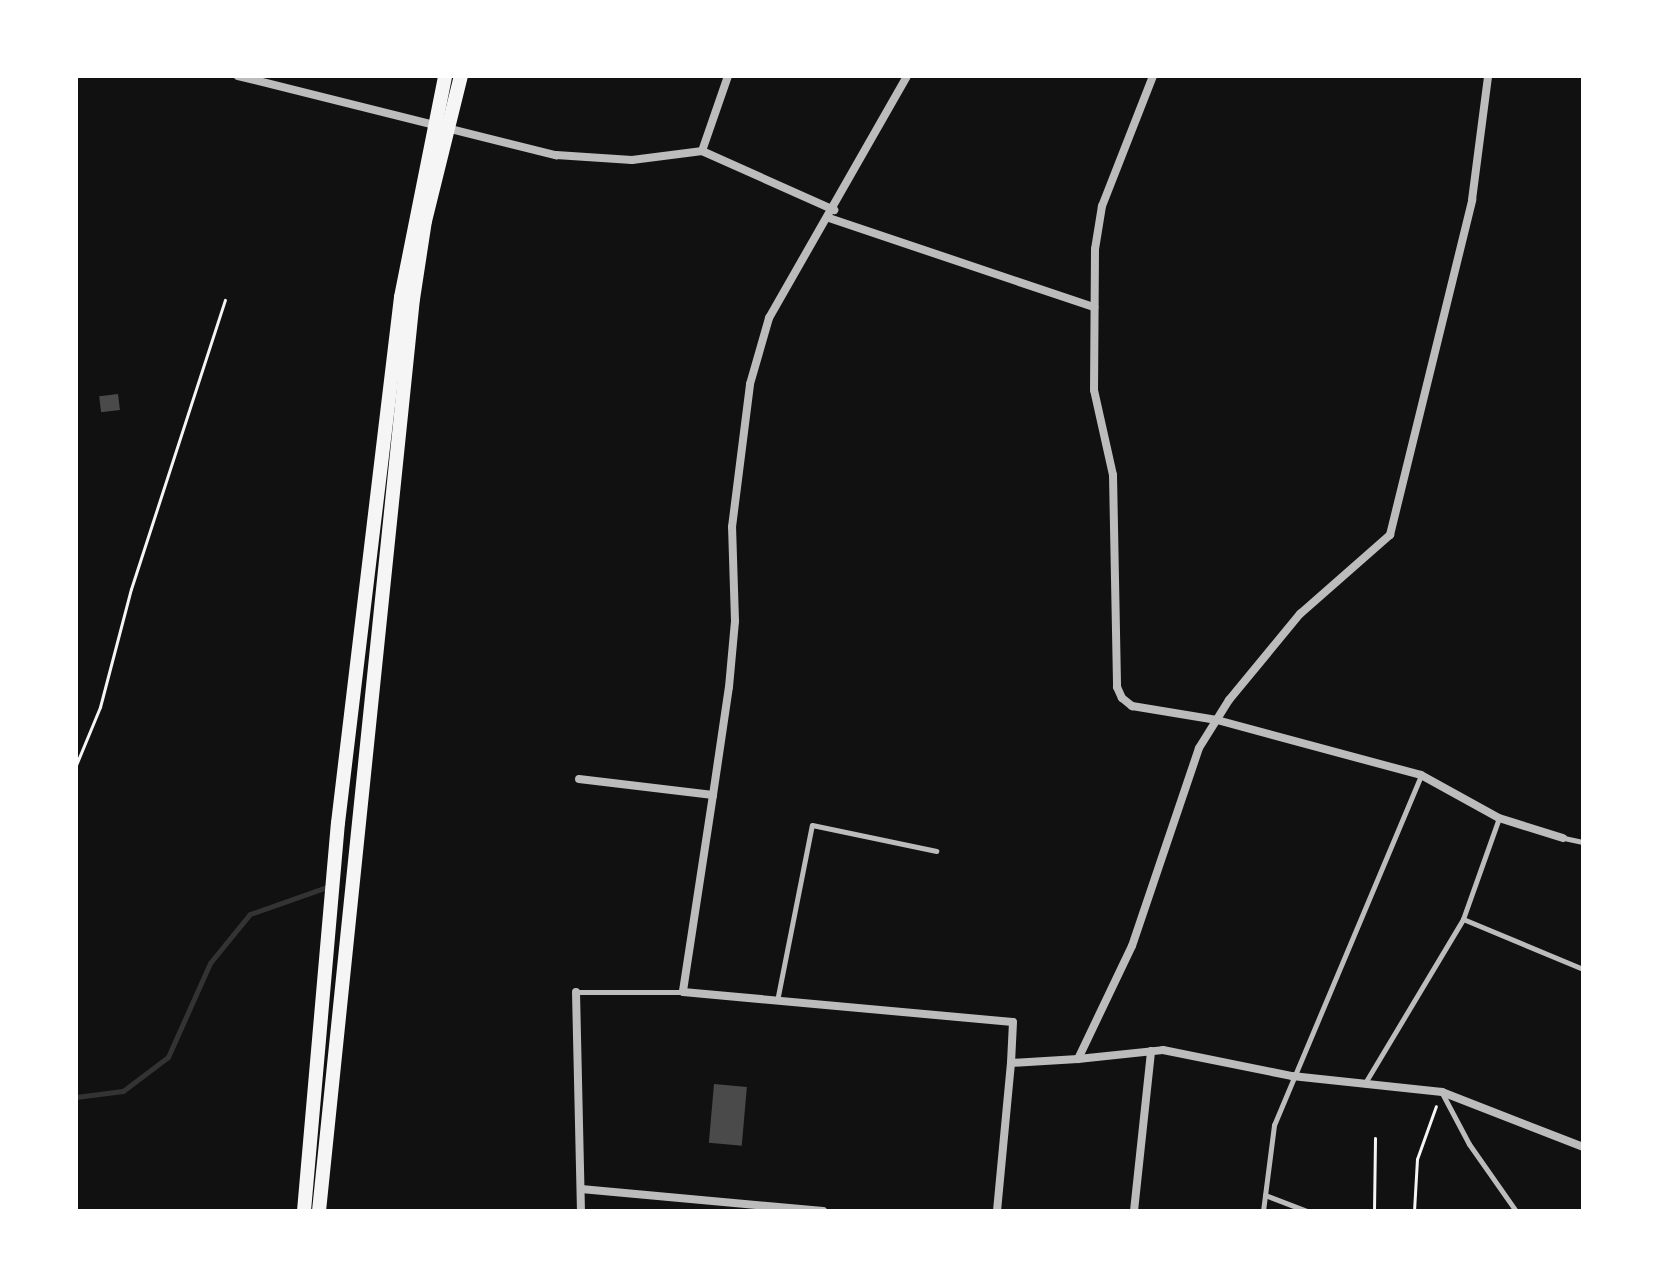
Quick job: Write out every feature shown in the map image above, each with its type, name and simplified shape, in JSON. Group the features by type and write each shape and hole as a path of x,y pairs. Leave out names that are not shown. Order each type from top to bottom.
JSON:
{"main road":[{"path":"304,1211 338,823 399,313 433,124 445,76"},
{"path":"319,1211 413,299 461,76"},
{"path":"318,1049 335,1051"}],"street":[{"path":"238,76 556,155 632,160 702,151 832,214 1094,307"},
{"path":"702,151 728,76"},
{"path":"907,76 832,214 798,260 769,318 750,384 732,527 735,621 683,992 1013,1022 997,1211"},
{"path":"1153,76 1102,206 1094,307 1094,390 1113,475 1117,687 1132,706 1217,720 1421,775 1499,818 1563,838"},
{"path":"1078,1059 1132,946 1186,782 1217,720 1300,614 1390,535 1472,200 1488,76"},
{"path":"579,779 713,795"},
{"path":"576,992 581,1211"},
{"path":"1134,1211 1151,1051"},
{"path":"1011,1063 1151,1051 1292,1076 1442,1092 1583,1147"},
{"path":"581,1189 823,1211"}],"lane":[{"path":"1263,1211 1274,1125 1421,775"},
{"path":"1364,1084 1463,919 1499,818"},
{"path":"777,1002 812,825 936,851"},
{"path":"1563,838 1583,842"},
{"path":"1463,919 1583,969"},
{"path":"576,992 683,992"},
{"path":"1442,1092 1469,1144 1516,1211"},
{"path":"1265,1195 1307,1211"}],"path":[{"path":"76,765 100,707 131,589 225,300"},
{"path":"1375,1138 1374,1211 1414,1211 1417,1159 1442,1092"}],"building":[{"path":"118,394 120,410 101,412 99,396"},
{"path":"714,1084 747,1087 742,1146 709,1143"}],"waterway":[{"path":"76,1097 123,1091 168,1057 210,963 250,914 327,887"}]}
